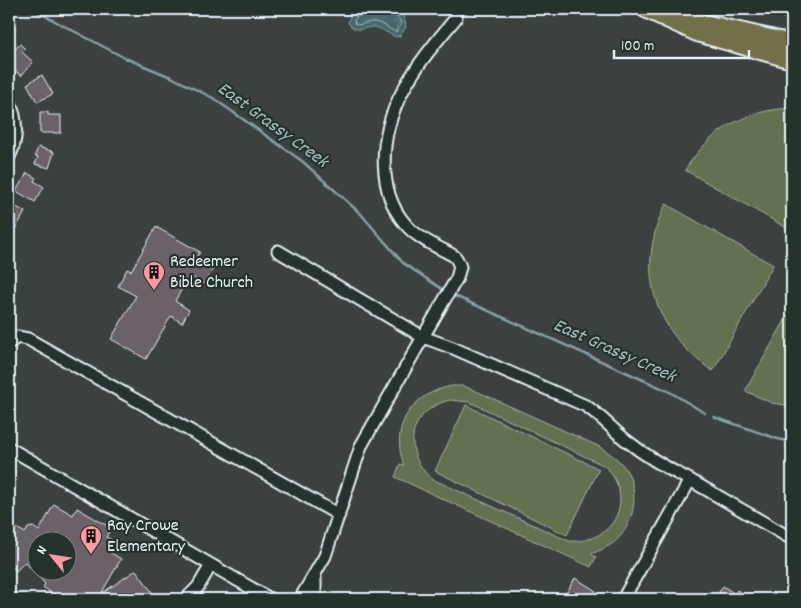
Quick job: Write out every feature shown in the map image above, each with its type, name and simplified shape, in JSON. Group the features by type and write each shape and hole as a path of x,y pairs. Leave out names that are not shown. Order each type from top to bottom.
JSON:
{"highway":[{"path":"645,9 792,43"},
{"path":"645,9 697,33 792,60"},
{"path":"787,9 792,10"}],"street":[{"path":"300,599 325,556 361,446 457,278 460,267 455,257 424,240 410,229 396,212 387,192 384,143 389,122 402,92 420,61 456,18"},
{"path":"9,100 15,121 16,140 9,157"},
{"path":"278,251 423,337 453,348 586,406 651,459 792,539"},
{"path":"9,342 17,337 28,339 339,515"},
{"path":"9,448 270,599"},
{"path":"623,599 690,480"},
{"path":"186,599 198,587 211,565"},
{"path":"315,574 315,599"}],"green space":[{"path":"792,108 792,231 685,170 695,156 717,133 730,125 759,113"},
{"path":"666,204 773,265 713,371 692,355 676,337 663,318 655,297 651,275 651,252 656,228"},
{"path":"792,308 792,406 772,403 745,391"},
{"path":"452,386 463,386 474,390 598,446 622,464 630,477 633,487 634,498 630,519 620,537 604,549 591,554 596,557 591,567 395,477 400,464 404,465 400,451 400,437 402,425 407,414 415,404 438,390","holes":["450,400 470,402 605,466 614,479 619,492 620,505 616,517 609,527 598,535 585,540 569,541 432,479 422,468 416,457 413,445 414,433 418,422 425,413 436,405"]},
{"path":"466,405 599,469 567,535 435,471"}],"water":[{"path":"361,9 390,9 396,11 405,20 406,27 400,36 396,37 373,27 356,29 348,23 349,18"}],"building":[{"path":"20,44 25,49 22,52 33,62 21,76 9,65 9,56"},
{"path":"42,75 53,94 37,102 27,84"},
{"path":"40,112 48,112 48,115 61,115 61,133 40,133"},
{"path":"38,147 54,152 49,168 35,164 38,157 35,156"},
{"path":"27,173 36,178 34,181 44,187 35,202 16,191"},
{"path":"9,203 25,212 16,228 9,224"},
{"name":"Redeemer Bible Church","path":"156,227 200,252 197,257 214,267 204,284 189,276 175,301 189,310 182,323 171,316 146,359 111,339 136,296 118,286 127,269 131,271"},
{"name":"Ray Crowe Elementary","path":"54,504 73,515 77,508 111,528 106,537 114,541 108,551 121,559 101,594 136,570 152,592 141,599 50,599 53,594 43,587 45,584 41,580 78,580 78,530 40,530"},
{"name":"Ray Crowe Elementary","path":"9,523 25,533 28,528 33,527 38,530 28,530 28,565 25,562 16,571 9,564"},
{"path":"575,578 596,591 592,599 563,599"},
{"path":"723,586 735,594 737,590 743,594 741,598 744,599 715,599"}],"waterway":[{"name":"East Grassy Creek","path":"32,9 125,58 171,77 213,98 302,161 361,214 403,263 442,289"},
{"name":"East Grassy Creek","path":"455,296 668,391 705,413"},
{"name":"East Grassy Creek","path":"714,417 792,442"}],"place":[{"name":"Redeemer Bible Church","path":"154,291"},
{"name":"Ray Crowe Elementary","path":"91,555"}]}
